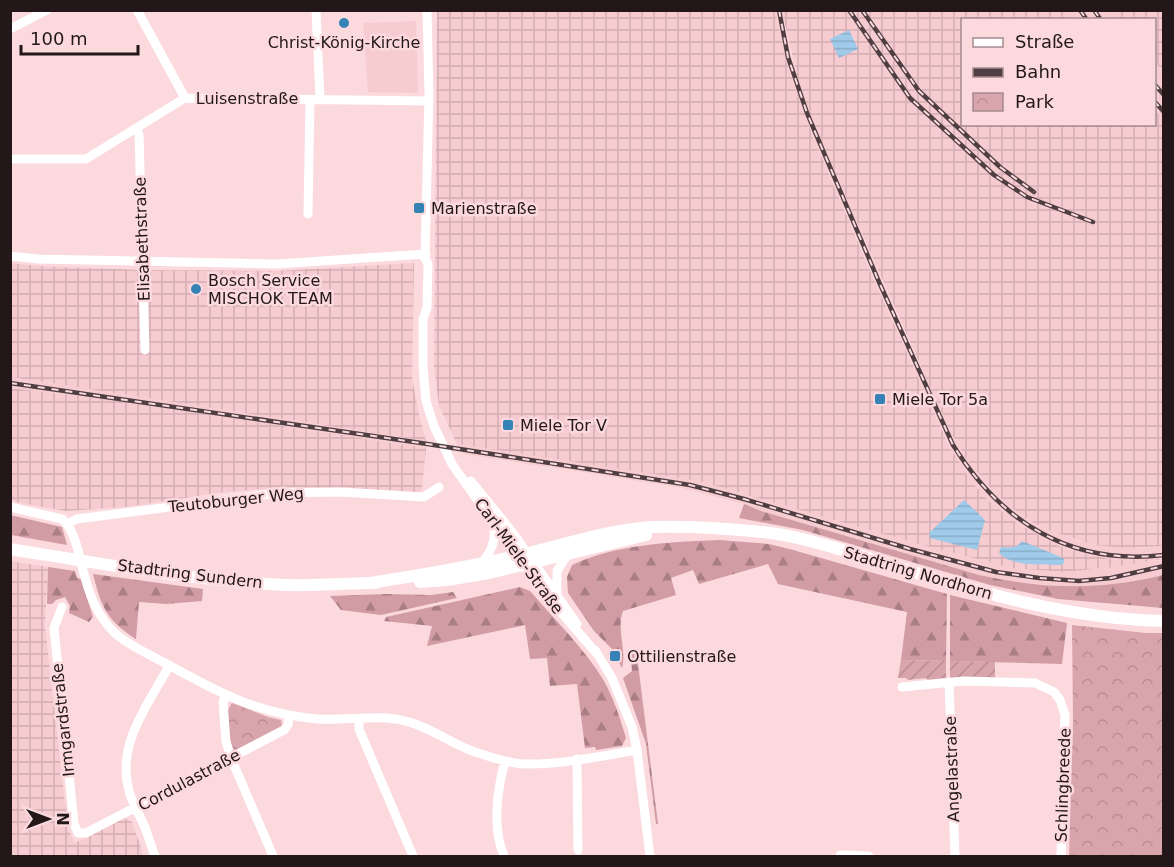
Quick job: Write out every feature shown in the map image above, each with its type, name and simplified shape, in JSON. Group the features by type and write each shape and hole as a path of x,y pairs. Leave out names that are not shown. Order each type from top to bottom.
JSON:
{"main road":[{"name":"Stadtring Nordhorn","path":"525,559 605,535 652,527 700,527 807,540 1029,604 1103,617 1164,621"},
{"name":"Stadtring Nordhorn","path":"525,559 568,554 674,527"},
{"name":"Stadtring Sundern","path":"10,549 155,572 289,585 447,580 525,559"},
{"name":"Stadtring Sundern","path":"370,583 525,559"}],"street":[{"path":"12,26 47,10"},
{"path":"137,10 185,98"},
{"path":"316,10 320,99"},
{"name":"Carl-Miele-Straße","path":"427,10 429,101 426,256 428,264 427,308 423,319 426,401 434,426 447,453 487,514 558,597 612,678 623,701 637,750 650,856"},
{"name":"Luisenstraße","path":"10,159 86,159 185,98 429,101"},
{"path":"308,214 310,99"},
{"name":"Elisabethstraße","path":"136,129 145,350"},
{"path":"10,256 39,259 276,264 426,256"},
{"name":"Carl-Miele-Straße","path":"447,453 456,462 525,559 558,610 597,654"},
{"name":"Teutoburger Weg","path":"67,524 77,519 278,493 341,492 424,497 439,487"},
{"path":"10,507 62,519 75,541 85,580 97,610 109,627 127,642 226,696 290,716 319,719 404,720 443,739 505,761 541,763 637,750"},
{"path":"481,564 490,552 494,540 494,526 487,514"},
{"path":"558,597 557,571 568,554"},
{"name":"Irmgardstraße","path":"62,608 54,628 74,824 78,833"},
{"path":"154,856 135,808 126,777 127,749 136,725 169,666"},
{"name":"Schlingbreede","path":"902,687 949,682 1035,682 1046,687 1060,699 1065,715 1061,856"},
{"name":"Angelastraße","path":"949,682 955,856"},
{"path":"226,696 223,702 226,742 273,856"},
{"name":"Cordulastraße","path":"78,833 86,833 284,730 290,716"},
{"path":"359,719 359,729 413,856"},
{"path":"577,759 578,850"},
{"path":"504,856 498,841 499,782 505,761"},
{"path":"840,855 869,856"}],"shaded area":[{"path":"437,11 775,11 787,63 813,137 950,448 971,481 989,501 1014,521 1056,545 1117,560 1163,559 1064,572 1012,568 911,542 699,481 457,444 439,406 434,368"},
{"path":"775,11 782,11 789,49 806,104 912,350 906,350 813,137 787,63"},
{"path":"782,11 1063,11 1069,18 961,18 961,126 1156,126 1156,111 1163,120 1163,546 1126,548 1094,545 1048,530 1023,517 1005,502 966,458 950,431 814,125 798,80"},
{"path":"1063,11 1111,11 1118,18 1069,18"},
{"path":"1111,11 1163,11 1163,72 1156,63 1156,18 1118,18"},
{"path":"416,21 418,93 368,92 363,23"},
{"path":"1156,64 1163,72 1163,120 1156,111"},
{"path":"10,263 142,270 276,271 414,263 412,377 426,441 11,377"},
{"path":"919,363 958,443 989,486 1005,502 1023,517 1048,530 1079,541 1143,548 1163,546 1163,575 1111,585 1080,588 1007,581 979,575 744,504 683,488 552,467 553,458 699,481 911,542 1012,568 1064,572 1161,560 1117,560 1056,545 1014,521 989,501 971,481 955,457 912,364"},
{"path":"10,377 426,441 426,448 121,401 11,388"},
{"path":"11,388 121,401 426,448 422,490 415,493 283,487 217,493 126,507 66,511 20,503 11,500"},
{"path":"457,444 550,458 549,467 463,454"},
{"path":"10,561 48,567 45,626 68,829 75,843 121,818 127,819 132,822 144,856 11,856"}],"green space":[{"path":"744,504 979,575 1003,580 1049,585 1093,586 1163,575 1163,608 1058,599 990,585 803,530 739,518"},
{"path":"10,515 62,527 67,545 11,535"},
{"path":"719,540 769,544 947,594 946,661 901,660 907,612 778,584 768,564 699,584 693,570 671,578 676,595 623,611 621,618 622,668 611,648 594,631 568,593 567,577 572,565 625,548"},
{"path":"48,567 75,571 77,578 81,579 93,617 89,622 69,613 70,606 65,597 52,604 47,604"},
{"path":"93,574 203,589 202,601 166,604 139,602 136,639 118,626 107,612 102,604"},
{"path":"520,587 530,591 588,657 604,681 626,738 622,746 596,750 595,747 585,748 577,684 550,686 547,658 530,659 525,625 427,646 432,626 384,621 386,617"},
{"path":"453,592 457,598 381,615 341,610 330,596 431,595"},
{"path":"950,595 1067,623 1062,664 950,661"},
{"path":"1072,625 1163,633 1163,856 1069,856 1073,721"},
{"path":"636,648 658,824 656,824 646,744 623,678 632,671 630,650"},
{"path":"901,660 946,661 946,678 908,680 898,678"},
{"path":"950,661 995,662 995,678 950,678"},
{"path":"232,703 281,720 282,726 234,751 227,720"}],"water":[{"path":"849,30 858,49 839,58 830,39"},
{"path":"964,500 985,520 977,550 930,538 929,533"},
{"path":"1022,541 1061,557 1064,563 1061,565 1020,563 999,553 1001,547 1013,547"}],"railway":[{"path":"779,10 788,57 807,113 879,282 953,445 972,472 1016,517 1041,533 1069,545 1098,553 1130,557 1164,555"},
{"path":"849,10 910,98 994,175 1027,197 1093,222"},
{"path":"862,10 919,91 1000,167 1034,192"},
{"path":"1080,10 1086,18"},
{"path":"1094,10 1100,18"},
{"path":"1156,86 1164,95"},
{"path":"1156,103 1164,112"},
{"path":"10,383 690,485 996,572 1079,581 1111,578 1164,566"}],"place":[{"name":"Christ-König-Kirche","path":"344,23"},
{"name":"Marienstraße","path":"419,208"},
{"name":"Bosch Service MISCHOK TEAM","path":"196,289"},
{"name":"Miele Tor 5a","path":"880,399"},
{"name":"Miele Tor V","path":"508,425"},
{"name":"Ottilienstraße","path":"615,656"}]}
